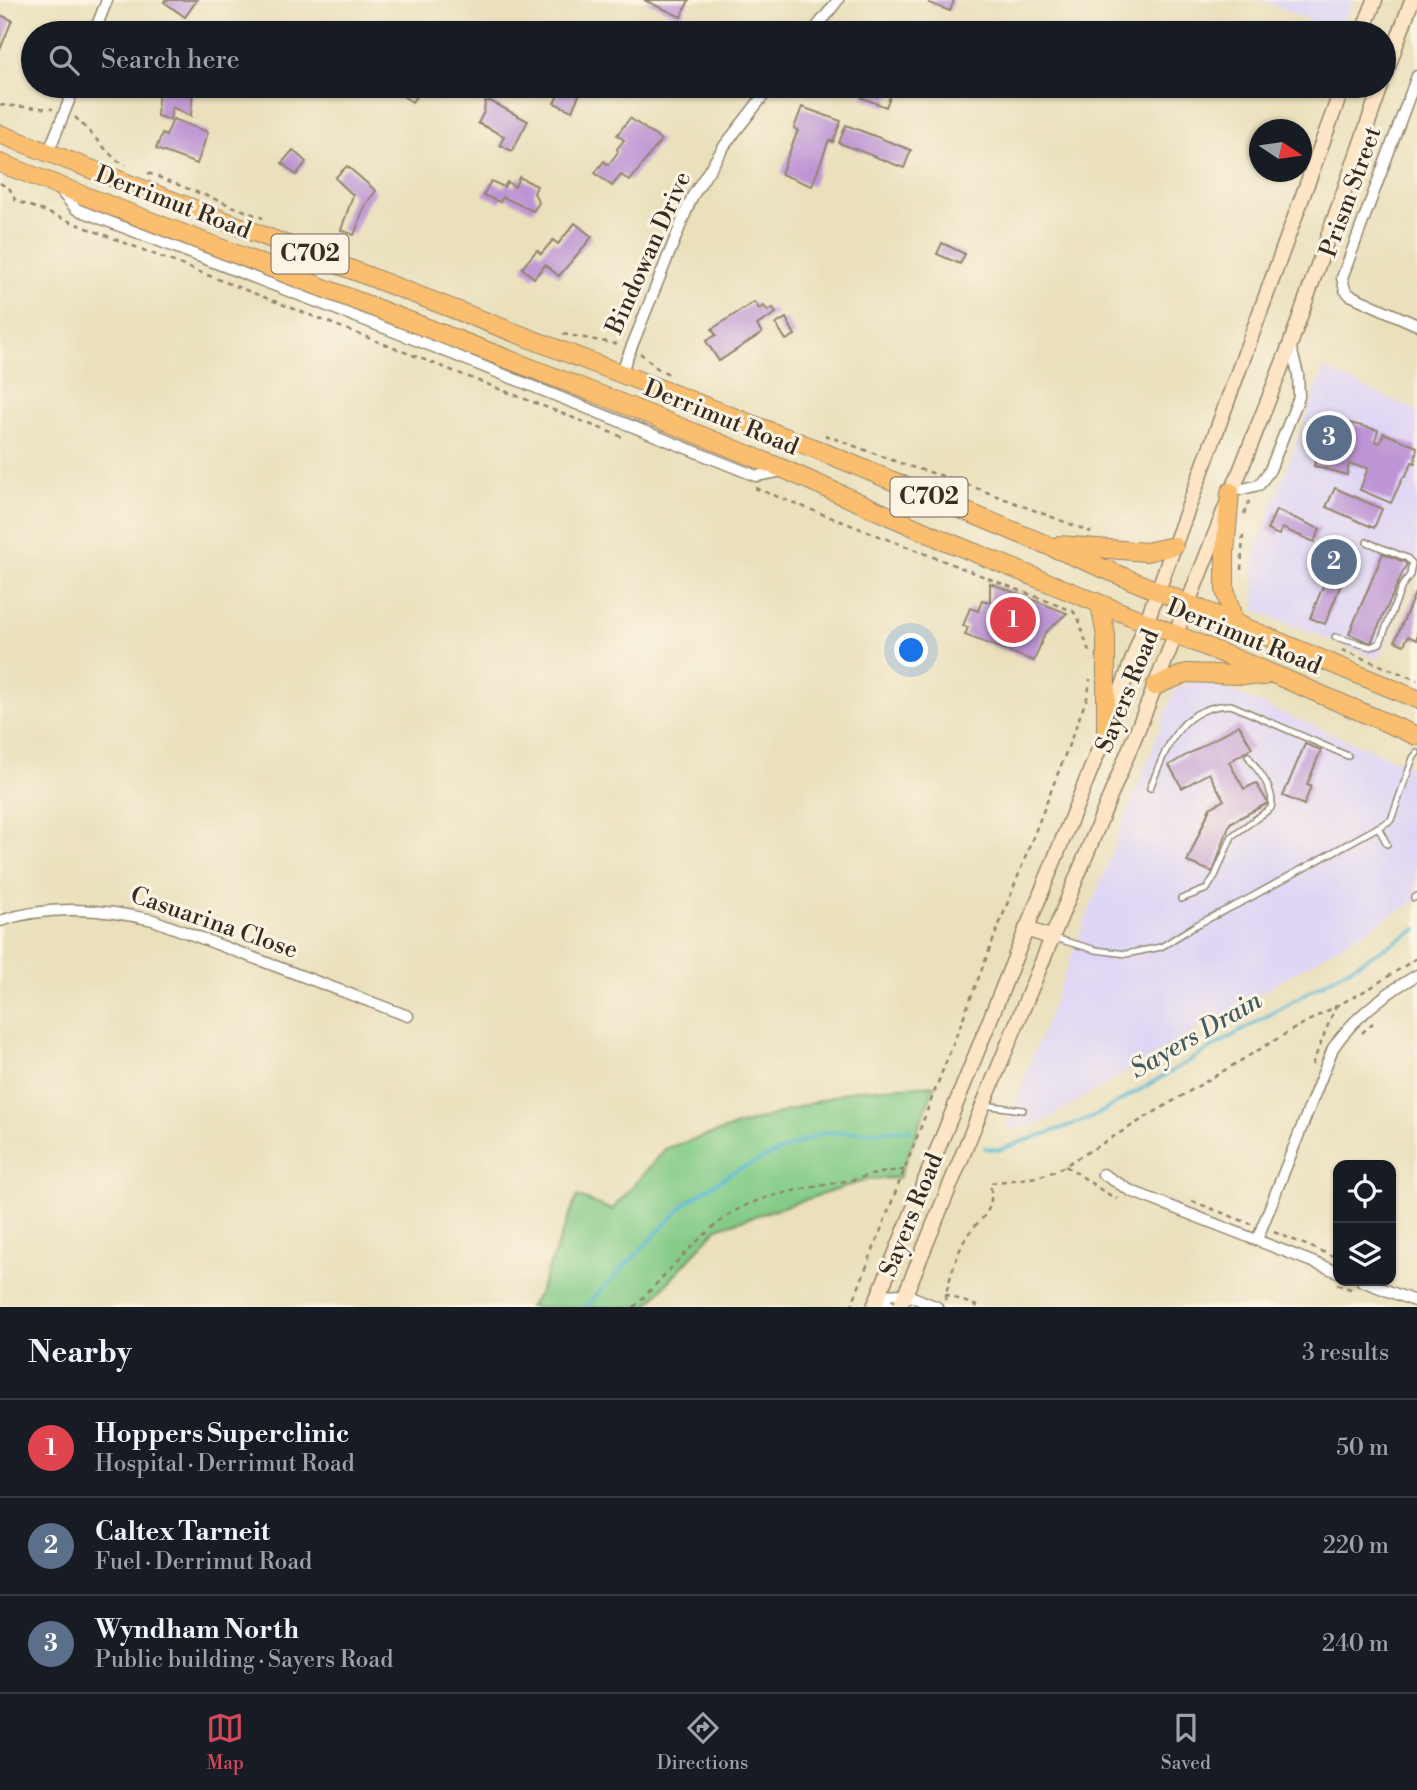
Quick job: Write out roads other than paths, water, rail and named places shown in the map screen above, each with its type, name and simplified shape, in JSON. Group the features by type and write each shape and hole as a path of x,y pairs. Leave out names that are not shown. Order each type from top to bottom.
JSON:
{"highway":[{"name":"Derrimut Road","path":"0,134 803,444 1417,699"},
{"name":"Derrimut Road","path":"0,163 611,399 1417,736"},
{"path":"449,307 468,330 466,343"},
{"path":"611,399 621,373"},
{"path":"1230,492 1225,590 1234,623"},
{"path":"1043,544 1146,552 1174,546"},
{"path":"1100,604 1106,636 1107,732"},
{"path":"1155,686 1187,673 1278,676"}],"main road":[{"path":"1367,21 1375,0"},
{"path":"1396,45 1412,0"},
{"name":"Sayers Road","path":"876,1301 1107,732 1339,98"},
{"name":"Sayers Road","path":"902,1301 982,1104 1054,938 1290,345 1377,98"},
{"path":"1026,929 1054,938"}],"street":[{"path":"99,21 107,0"},
{"path":"821,21 838,0"},
{"name":"Prism Street","path":"1417,76 1344,271 1342,284 1350,295 1417,326"},
{"path":"48,153 70,98"},
{"name":"Bindowan Drive","path":"621,373 692,197 724,145 761,98"},
{"path":"56,184 76,209 447,352 756,476 786,470"},
{"path":"447,352 466,343"},
{"path":"1230,492 1253,488 1262,482 1270,470 1298,397 1298,374 1290,345"},
{"name":"Casuarina Close","path":"0,921 41,912 80,910 116,912 153,920 408,1016"},
{"path":"1257,1240 1333,1048 1342,1035 1380,1000 1417,975"},
{"path":"1103,1174 1131,1191 1333,1270"},
{"path":"1375,1286 1417,1302"},
{"path":"876,1301 902,1301 937,1307"},
{"path":"876,1301 891,1307"}],"lane":[{"path":"1335,637 1371,647 1380,643 1402,586 1410,575 1412,563 1407,558 1367,542"},
{"path":"1150,788 1177,730 1190,718 1219,705 1231,705 1348,756"},
{"path":"1054,938 1096,950 1126,954 1161,947 1196,925 1391,820 1417,753"},
{"path":"1181,899 1207,889 1232,836 1271,808 1273,798 1270,791 1248,756"},
{"path":"1378,827 1387,844"},
{"path":"982,1104 1023,1110"}],"waterway":[{"name":"Sayers Drain","path":"985,1148 998,1150 1091,1118 1417,929"},
{"name":"Sayers Drain","path":"585,1307 687,1202 731,1173 822,1133 910,1130"}],"place":[{"name":"Wyndham North","path":"1329,438"},
{"name":"Caltex Tarneit","path":"1334,562"},
{"name":"Hoppers Superclinic","path":"1013,620"}]}
